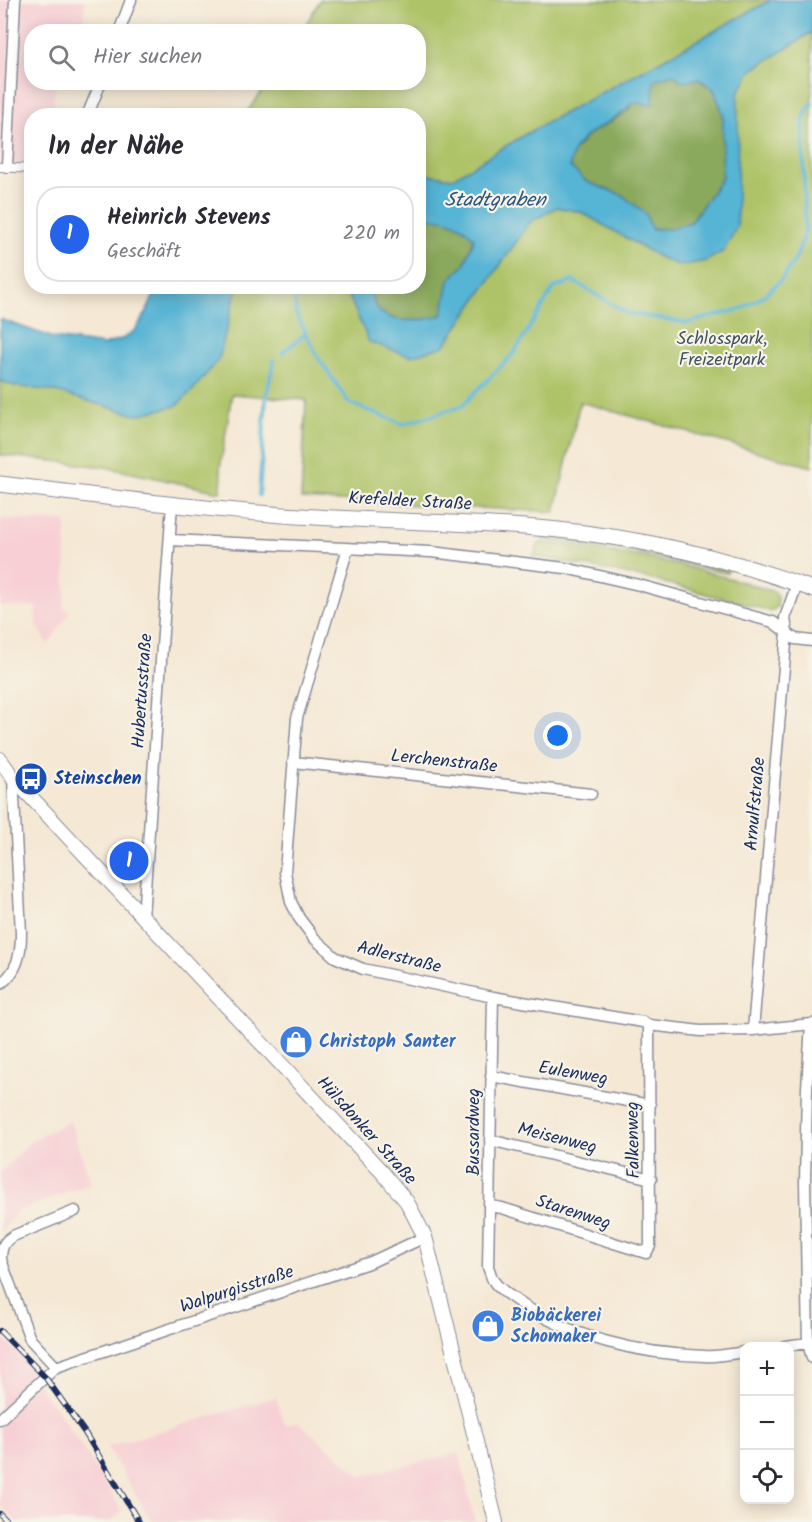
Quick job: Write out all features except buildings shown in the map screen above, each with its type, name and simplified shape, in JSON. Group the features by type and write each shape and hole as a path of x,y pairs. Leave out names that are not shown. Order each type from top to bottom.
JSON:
{"main road":[{"name":"Krefelder Straße","path":"0,483 272,514 526,527 594,535 666,547 735,563 812,589"}],"street":[{"path":"15,0 3,167 24,168"},
{"path":"122,24 130,0"},
{"path":"90,108 98,90"},
{"name":"Hubertusstraße","path":"143,917 172,504"},
{"path":"171,540 431,552 565,568 639,585 773,622 795,639 812,641"},
{"name":"Adlerstraße","path":"348,548 297,718 293,762 285,872 291,902 299,918 314,938 335,957 363,969 493,997 643,1022 649,1025 701,1031 753,1030 812,1024"},
{"name":"Arnulfstraße","path":"753,1030 786,632 784,618 797,584"},
{"name":"Hülsdonker Straße","path":"0,759 13,778 382,1172 407,1202 425,1237 496,1522"},
{"name":"Lerchenstraße","path":"293,762 591,794"},
{"path":"0,984 16,966 21,954 13,778"},
{"name":"Bussardweg","path":"493,997 489,1268 494,1281 530,1310 588,1336 658,1352 705,1357 740,1353"},
{"path":"812,1024 808,1343 812,1358"},
{"name":"Falkenweg","path":"646,1253 650,1246 651,1179 649,1025"},
{"name":"Eulenweg","path":"491,1076 650,1105"},
{"name":"Meisenweg","path":"490,1140 651,1179"},
{"name":"Starenweg","path":"490,1206 646,1253"},
{"path":"56,1367 30,1339 2,1260 1,1251 5,1241 13,1236 75,1211"},
{"name":"Walpurgisstraße","path":"0,1419 56,1367 371,1262 425,1237"},
{"path":"794,1345 808,1343"}],"shaded area":[{"path":"0,0 85,0 83,24 24,24 24,90 55,90 53,108 24,108 24,169 0,167"},
{"path":"0,519 66,521 63,606 69,613 48,645 36,623 36,607 0,606"},
{"path":"70,1121 91,1183 18,1211 0,1232 0,1173 31,1141"},
{"path":"0,1335 24,1360 33,1378 60,1414 122,1511 111,1522 17,1522 0,1505"},
{"path":"276,1397 285,1425 298,1422 361,1476 459,1453 475,1522 152,1522 107,1447"}],"green space":[{"path":"320,0 771,0 526,134 453,178 426,174 426,108 250,108 263,90 426,90 426,24 306,24"},
{"name":"Schlosspark, Freizeitpark","path":"812,32 812,467 580,402 555,512 301,499 306,400 232,394 220,469 222,478 220,492 105,467 0,455 0,381 15,386 53,391 136,415 176,406 219,359 235,294 348,294 369,342 411,356 444,346 530,222 557,207 581,212 659,257 737,226 737,93 752,70"},
{"path":"673,74 683,82 698,79 713,88 723,114 722,178 691,222 670,229 651,229 622,195 587,182 570,167 573,152 588,135 625,113 654,80"},
{"path":"426,217 457,224 474,239 464,265 449,280 443,315 415,320 394,319 378,310 372,294 426,294"},
{"path":"544,536 637,549 728,570 727,573 620,549 542,540"},
{"path":"540,543 630,555 717,575 775,592 778,597 777,607 771,611 646,578 533,556"}],"water":[{"name":"Stadtgraben","path":"771,0 812,0 812,32 752,70 738,93 737,226 724,251 706,261 679,266 581,212 557,207 530,222 444,346 410,356 369,342 348,294 372,294 378,310 394,319 414,320 442,315 449,280 464,265 474,239 457,224 426,217 426,174 453,178 526,134","holes":["673,74 683,82 698,79 713,88 723,114 722,178 691,222 670,229 651,229 646,214 622,195 587,182 570,167 572,156 578,144 585,137 618,116 632,103 653,104 654,80"]},
{"path":"154,294 235,294 219,359 176,406 136,415 53,391 15,386 0,381 0,319 54,338 104,345 124,338 136,329"}],"waterway":[{"path":"294,294 296,313 316,354 349,403 403,424 462,406 514,353 554,288 573,281 627,313 687,323 741,309 762,297 782,279 796,258 805,232 803,121 812,104"},
{"path":"282,353 306,333"},
{"path":"259,495 266,396 274,360"}],"railway":[{"path":"0,1331 45,1377 85,1433 139,1522"},
{"path":"0,1514 8,1522"}],"place":[{"name":"Steinschen","path":"31,779"},
{"name":"Heinrich Stevens","path":"129,861"},
{"name":"Christoph Santer","path":"296,1042"},
{"name":"Biobäckerei Schomaker","path":"488,1326"}]}
